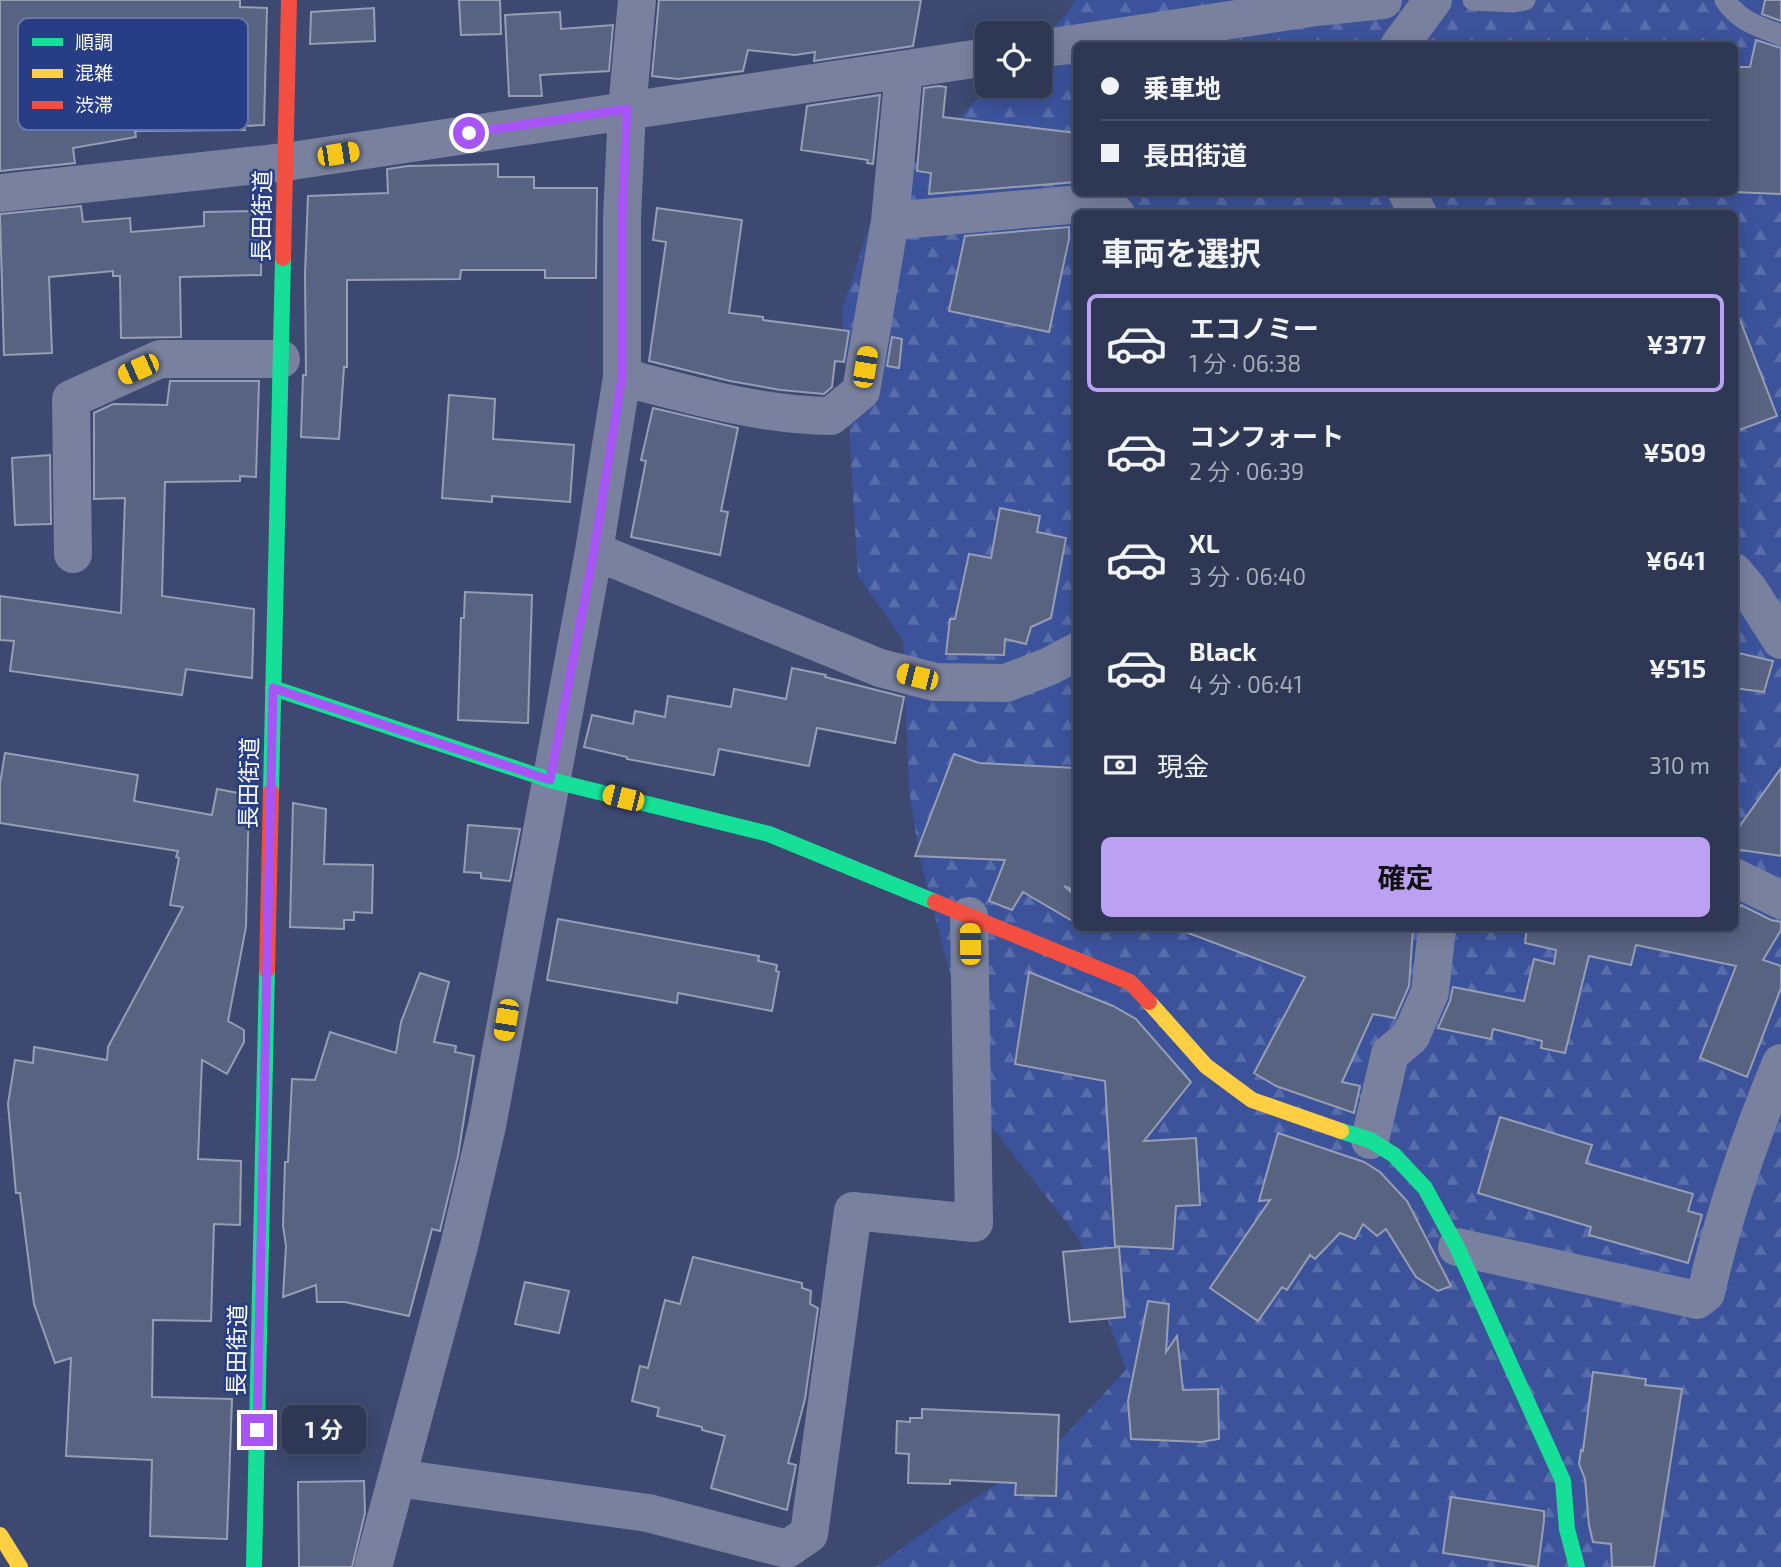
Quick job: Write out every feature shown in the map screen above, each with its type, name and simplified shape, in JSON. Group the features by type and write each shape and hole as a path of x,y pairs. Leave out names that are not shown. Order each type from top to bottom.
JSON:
{"street":[{"name":"長田街道","path":"254,1567 289,0"},
{"path":"373,1567 459,1245 486,1126 594,551 622,377 622,218 627,109 637,0"},
{"path":"1087,42 1383,0"},
{"path":"1402,42 1433,0"},
{"path":"1052,47 1073,44"},
{"path":"0,193 285,162 975,59"},
{"path":"622,377 708,400 793,415 831,416 861,391 890,221 904,70"},
{"path":"890,221 1081,204 1102,210"},
{"path":"73,554 71,399 160,359 281,359"},
{"path":"594,551 880,668 935,682 1006,683 1050,666 1073,654"},
{"path":"1738,577 1781,640"},
{"path":"273,688 550,780 769,834 1130,982 1206,1066 1252,1100 1325,1127 1370,1140 1394,1154 1425,1188 1457,1247 1563,1481 1567,1529 1577,1567"},
{"path":"1738,879 1781,900"},
{"path":"397,1478 648,1513 787,1549 810,1534 853,1211 974,1223 969,916"},
{"path":"1370,1140 1390,1054 1411,1036 1430,992 1437,931"},
{"path":"1457,1247 1697,1300 1706,1293 1720,1229 1748,1142 1781,1063"},
{"path":"0,1535 20,1567"}],"lane":[{"path":"1473,0 1525,0"},
{"path":"1726,0 1729,6 1751,24 1781,35"}],"green space":[{"path":"1075,0 1781,0 1781,1567 876,1567 947,1516 1053,1448 1126,1370 1078,1237 990,1125 919,855 909,788 903,640 858,576 842,311 878,199 979,98 1052,98 1052,28 1065,16"}],"building":[{"path":"0,0 240,0 240,7 267,8 264,125 248,126 248,18 18,18 18,130 245,130 135,131 136,137 73,148 75,163 0,171"},
{"path":"459,0 500,0 501,34 461,35"},
{"path":"659,0 921,0 913,46 814,61 815,52 795,55 748,50 743,71 678,79 652,76"},
{"path":"1765,0 1781,0 1781,21 1762,14"},
{"path":"374,8 375,41 310,44 311,12"},
{"path":"560,12 561,29 613,25 609,71 540,75 542,96 509,96 505,15"},
{"path":"1756,40 1781,48 1781,194 1738,192 1738,67 1750,67"},
{"path":"946,87 943,117 1073,133 1073,182 929,194 931,173 917,171 924,88"},
{"path":"880,95 873,164 867,163 868,160 801,150 807,106"},
{"path":"498,164 498,177 534,177 534,188 597,188 596,278 545,278 545,270 461,270 460,279 347,280 347,367 344,367 339,439 301,437 303,375 306,375 305,274 308,196 388,193 387,169"},
{"path":"81,206 83,222 130,218 131,232 204,226 204,212 262,211 261,275 180,277 181,337 121,338 120,276 113,276 113,271 49,277 52,353 4,355 0,214"},
{"path":"657,208 742,220 729,313 849,331 844,362 835,361 832,387 824,394 781,390 730,381 649,361 666,242 653,240"},
{"path":"1069,227 1069,239 1049,332 949,311 965,236"},
{"path":"1738,315 1777,416 1738,431"},
{"path":"892,337 902,339 899,368 887,366"},
{"path":"170,381 259,381 256,477 240,476 240,481 165,482 162,596 254,609 252,678 186,669 182,695 10,671 14,641 0,640 0,596 121,613 125,498 94,499 94,413 113,404 167,405"},
{"path":"449,395 495,399 493,439 574,445 570,502 492,496 492,502 442,498"},
{"path":"653,408 738,428 721,511 728,512 720,555 631,537 646,461 641,460"},
{"path":"50,455 51,524 15,525 12,458"},
{"path":"1000,508 1040,516 1037,532 1066,538 1051,618 1031,627 1026,644 1005,639 1004,655 946,654 950,619 955,619 969,554 991,558"},
{"path":"465,592 532,595 528,723 458,720 461,618 464,618"},
{"path":"1738,653 1773,661 1764,692 1738,689"},
{"path":"792,668 904,697 895,743 817,728 809,766 719,749 714,775 627,759 584,747 592,715 633,724 635,711 665,717 668,696 731,707 734,689 786,699"},
{"path":"5,753 138,775 134,801 212,815 217,789 249,795 246,927 228,1021 244,1030 244,1042 227,1074 202,1060 198,1159 241,1161 240,1225 214,1224 211,1321 153,1320 152,1397 232,1399 227,1539 150,1536 152,1460 66,1456 71,1358 55,1363 34,1304 20,1193 16,1193 8,1104 15,1060 33,1063 34,1047 107,1060 108,1047 183,907 170,905 178,851 0,823 0,784"},
{"path":"954,754 979,763 1073,768 1073,890 1064,886 1073,894 1073,921 1023,892 1012,910 989,901 1005,860 915,856"},
{"path":"1781,768 1781,856 1738,850 1738,828"},
{"path":"293,803 326,809 324,864 373,865 372,913 354,912 354,920 344,920 344,929 290,927"},
{"path":"468,825 520,829 510,881 481,878 481,873 464,872"},
{"path":"1741,905 1781,922 1781,930 1763,960 1781,966 1781,988 1747,1077 1700,1058 1736,966 1636,945 1631,965 1589,956 1565,1053 1541,1048 1542,1041 1493,1029 1491,1039 1438,1028 1453,987 1524,1001 1534,959 1554,964 1556,950 1525,943 1527,931 1738,931 1738,910"},
{"path":"558,919 759,956 758,961 777,965 776,971 779,972 772,1011 678,993 677,1003 547,980"},
{"path":"1183,931 1413,931 1409,986 1395,1018 1373,1014 1342,1082 1360,1086 1354,1113 1276,1086 1254,1073 1305,977"},
{"path":"1029,972 1113,1006 1136,1019 1191,1082 1144,1141 1196,1138 1200,1205 1176,1206 1173,1249 1115,1246 1105,1081 1015,1064"},
{"path":"420,973 449,982 434,1042 456,1046 455,1052 474,1056 458,1156 440,1231 432,1229 409,1316 345,1302 317,1302 316,1285 283,1297 286,1246 283,1226 285,1162 288,1162 292,1079 315,1080 330,1032 396,1053 401,1022"},
{"path":"1500,1117 1592,1145 1586,1163 1693,1194 1688,1211 1702,1215 1688,1263 1589,1235 1591,1227 1478,1193"},
{"path":"1278,1133 1364,1162 1380,1172 1407,1201 1451,1286 1438,1291 1416,1277 1386,1229 1377,1236 1363,1224 1355,1239 1340,1233 1315,1259 1310,1255 1287,1290 1282,1287 1258,1321 1210,1288 1270,1200 1259,1201"},
{"path":"1119,1247 1125,1317 1070,1322 1063,1252"},
{"path":"693,1257 802,1283 802,1288 811,1291 810,1304 818,1308 805,1399 788,1463 796,1465 787,1510 711,1488 725,1436 702,1430 702,1427 657,1416 659,1408 632,1401 640,1366 648,1368 665,1300 680,1304"},
{"path":"525,1282 569,1291 559,1333 515,1324"},
{"path":"1148,1301 1169,1304 1166,1352 1177,1336 1183,1390 1218,1389 1219,1439 1201,1442 1131,1439 1128,1401"},
{"path":"1593,1372 1646,1379 1645,1385 1682,1389 1654,1567 1612,1567 1611,1544 1593,1542 1585,1479 1579,1464"},
{"path":"922,1409 1059,1415 1056,1496 1015,1495 1016,1483 950,1480 950,1484 908,1483 909,1454 896,1453 897,1421 910,1422 910,1418 922,1418"},
{"path":"364,1481 365,1513 352,1567 299,1567 298,1482"},
{"path":"1451,1497 1544,1511 1538,1567 1443,1553"}],"traffic: fast":[{"path":"271,792 283,258"},
{"path":"273,688 550,780 769,834 935,902"},
{"path":"254,1567 267,970"},
{"path":"1341,1131 1370,1140 1394,1155 1425,1188 1457,1247 1563,1481 1567,1529 1577,1567"}],"traffic: slow":[{"path":"1149,1002 1206,1066 1252,1100 1341,1131"},
{"path":"0,1535 20,1567"}],"traffic: jam":[{"path":"283,258 289,0"},
{"path":"267,970 271,792"},
{"path":"935,902 1130,982 1149,1002"}],"route":[{"path":"257,1430 273,688 550,780 594,551 622,377 622,218 627,109 469,133"}]}
